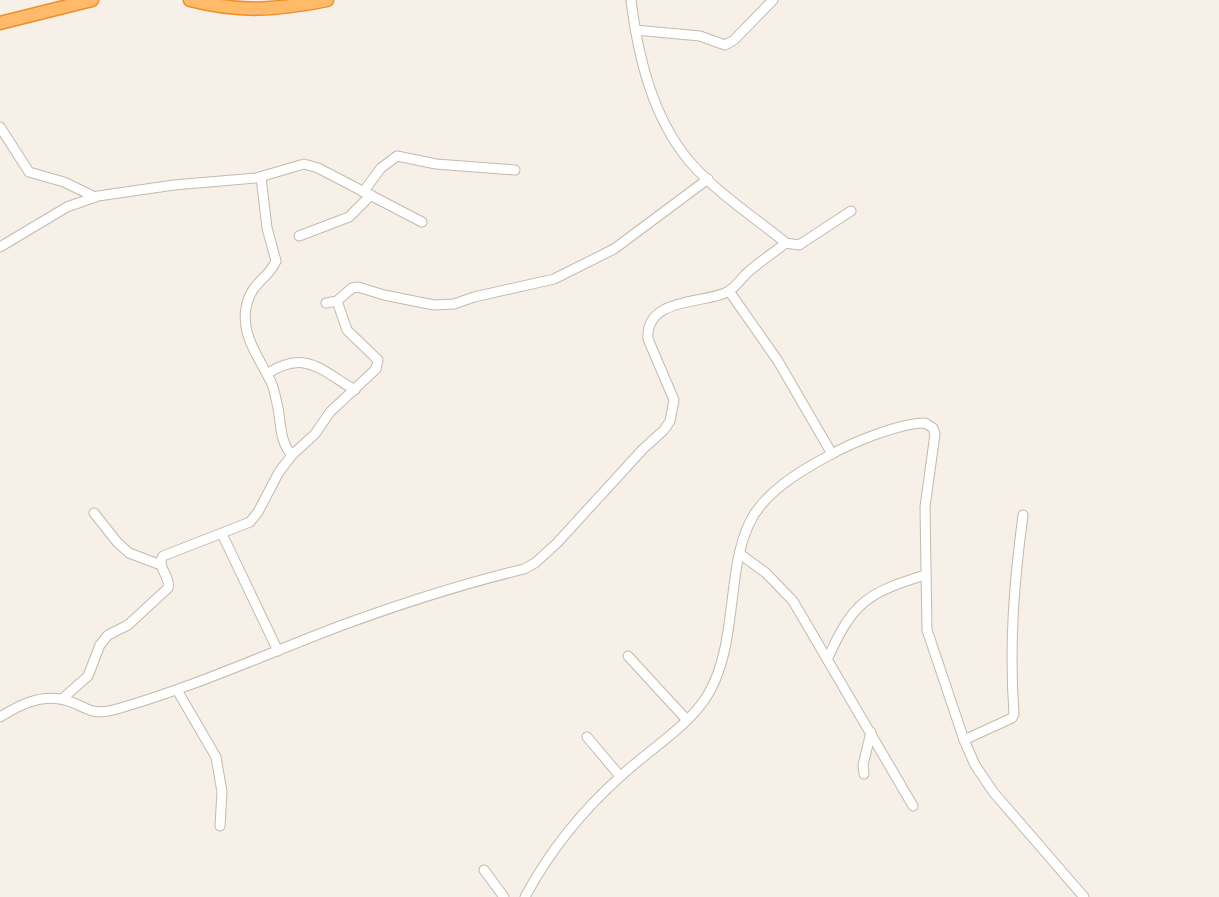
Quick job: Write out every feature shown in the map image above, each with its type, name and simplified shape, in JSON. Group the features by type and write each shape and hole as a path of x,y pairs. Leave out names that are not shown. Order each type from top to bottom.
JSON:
{"highway":[{"path":"0,15 64,0"},
{"path":"0,23 92,0"},
{"path":"190,0 229,8 255,10 327,0"}],"street":[{"path":"632,0 634,30 641,62 658,108 681,149 708,179 786,242 799,245 851,211"},
{"path":"634,30 700,36 725,44 734,40 773,0"},
{"path":"0,127 29,172 64,182 96,197"},
{"path":"299,236 349,217 367,194 381,168 397,156 436,164 516,170"},
{"path":"0,247 67,207 96,197 174,184 261,177 306,164 422,222"},
{"path":"261,177 267,228 276,261 274,267 257,282 250,295 245,323 250,342 275,394 283,442 292,455"},
{"path":"326,303 337,301 352,288 358,286 384,295 434,305 454,304 474,297 554,279 583,267 623,243 708,179"},
{"path":"0,717 30,702 46,698 62,699 93,712 105,712 178,690 351,622 460,586 524,569 535,564 670,422 674,400 648,339 650,328 656,318 661,312 674,305 729,291 758,264 786,242"},
{"path":"729,291 778,361 832,454"},
{"path":"161,566 163,556 168,553 245,525 254,517 278,472 292,455 315,434 330,412 376,369 379,363 375,356 347,330 337,301"},
{"path":"267,374 281,366 297,363 314,364 355,390"},
{"path":"524,897 552,852 620,776 686,719 707,696 723,657 740,554 749,524 767,498 832,454 860,441 925,423 933,428 935,438 925,507 927,630 964,740 975,765 994,794 1084,897"},
{"path":"62,699 88,676 100,645 108,635 128,625 168,588 168,579 161,566 129,553 117,542 94,513"},
{"path":"964,740 1012,718 1014,714 1011,665 1012,616 1023,514"},
{"path":"222,534 278,650"},
{"path":"740,554 766,573 792,601 828,658 913,806"},
{"path":"828,658 838,635 862,602 888,587 925,575"},
{"path":"628,656 686,719"},
{"path":"178,690 216,757 222,792 220,826"},
{"path":"864,774 863,765 871,732"},
{"path":"588,737 620,776"},
{"path":"484,870 504,897"}]}
